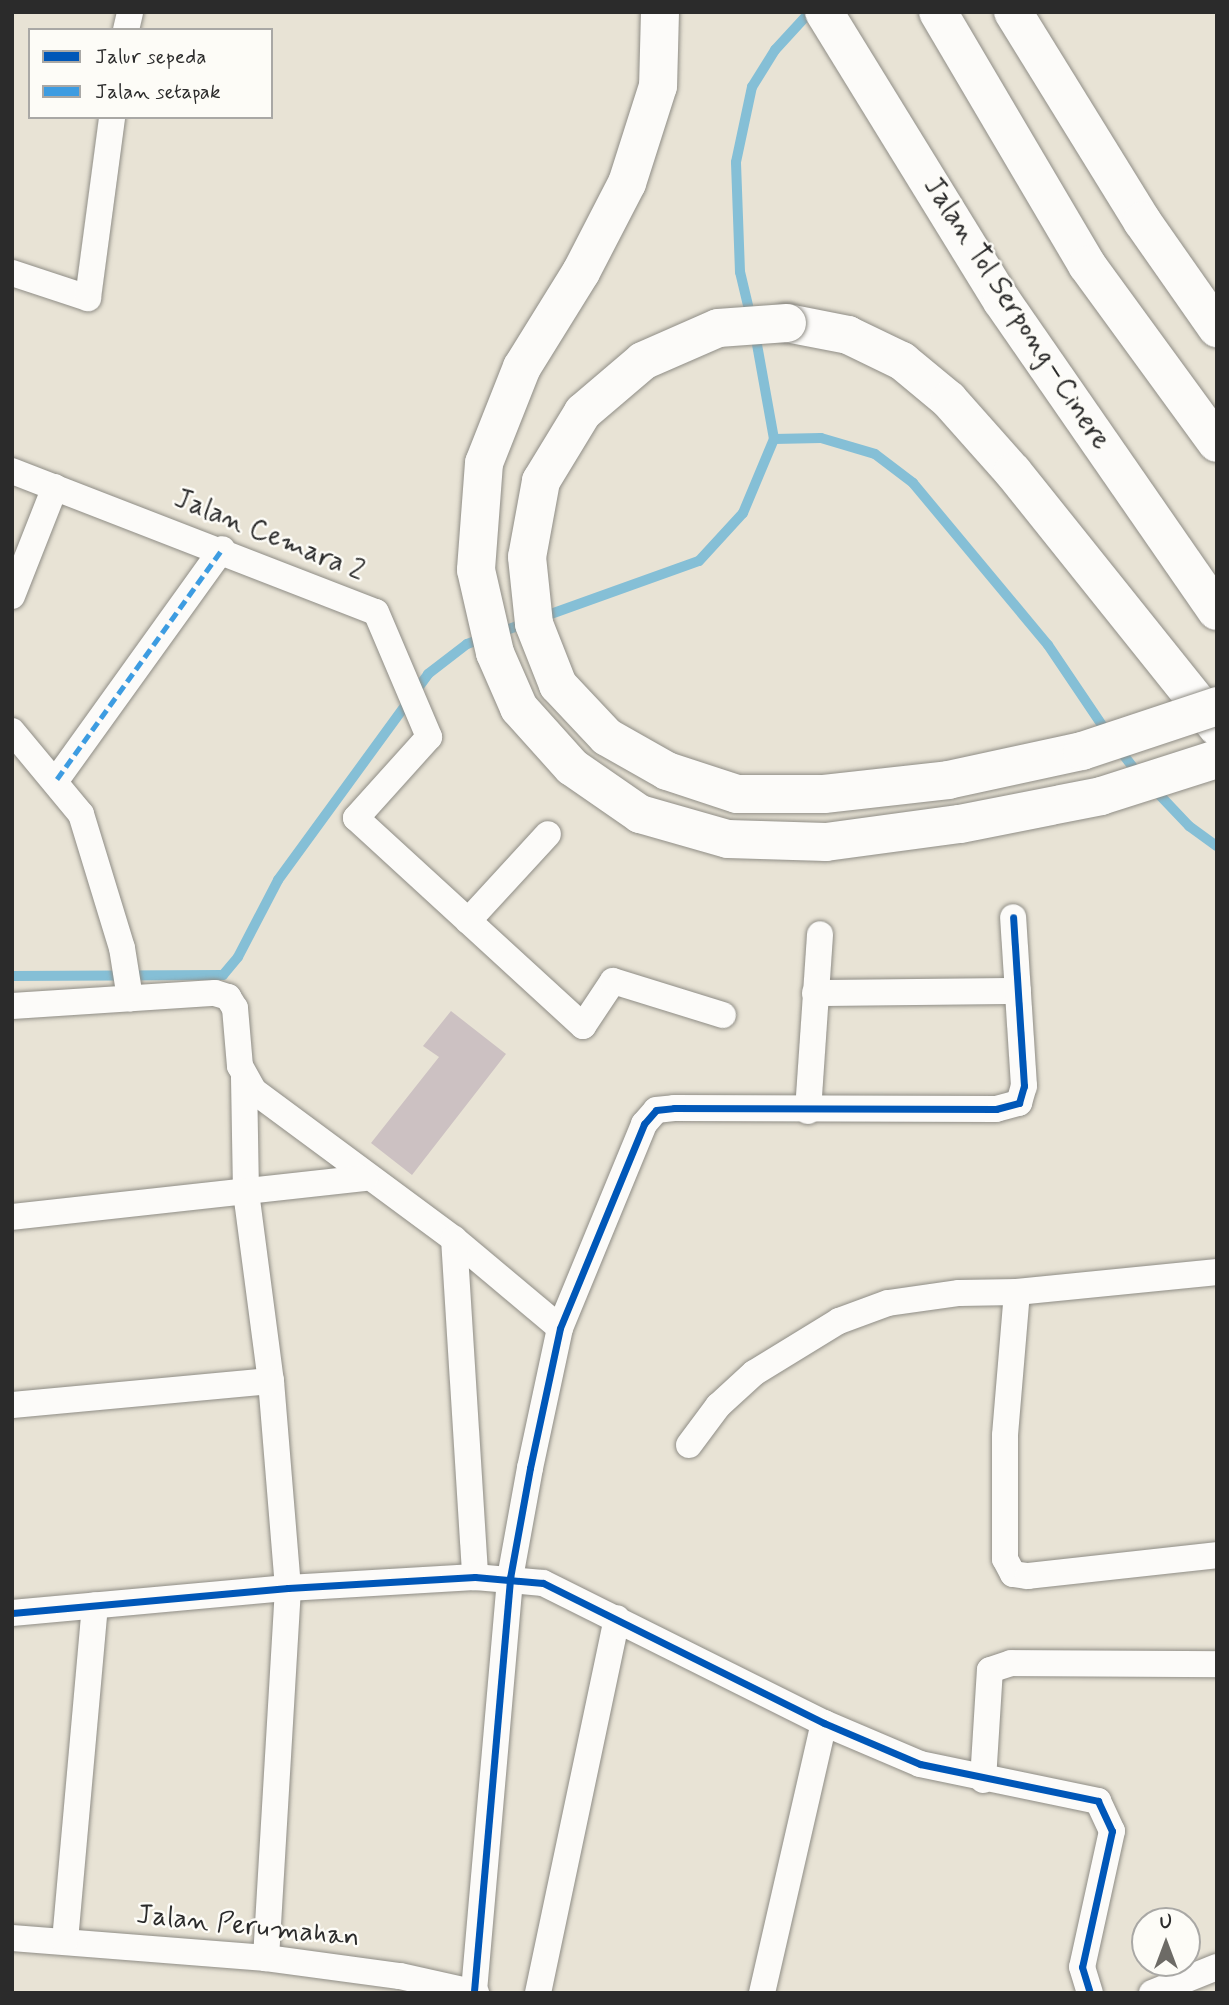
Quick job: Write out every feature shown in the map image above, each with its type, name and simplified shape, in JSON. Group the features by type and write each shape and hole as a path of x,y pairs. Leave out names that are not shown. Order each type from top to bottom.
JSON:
{"highway":[{"path":"660,12 658,86 627,183 581,272 522,367 484,463 477,570 495,653 519,708 572,767 640,814 728,839 826,842 960,824 1101,796 1217,759"},
{"name":"Jalan Tol Serpong–Cinere","path":"824,12 1002,301 1217,611"},
{"path":"938,12 1087,265 1217,443"},
{"path":"1013,12 1142,221 1217,327"},
{"path":"1217,706 1082,751 948,780 824,794 737,794 667,771 607,737 558,685 534,624 527,556 541,481 583,412 643,361 718,328 787,323 848,335 891,356 949,400 1013,472 1217,727"}],"street":[{"path":"12,273 88,298 112,119"},
{"name":"Jalan Cemara 2","path":"12,471 222,549 376,612 429,737 356,818 468,921"},
{"path":"12,596 55,486"},
{"path":"57,779 222,549"},
{"path":"12,731 57,779 81,814 122,948 130,998"},
{"path":"548,834 468,921 583,1026 613,981 723,1014"},
{"path":"475,1992 510,1578 559,1328 644,1124 656,1110 996,1109 1019,1103 1024,1086 1013,917"},
{"path":"808,1111 820,934"},
{"path":"816,992 1018,991"},
{"path":"12,1006 215,992 229,997 235,1008 244,1078 246,1192 271,1381 288,1588 266,1958"},
{"path":"244,1078 254,1091 365,1178 454,1239 559,1328"},
{"path":"12,1217 365,1178"},
{"path":"454,1239 475,1577"},
{"path":"690,1445 718,1406 754,1373 839,1321 888,1303 959,1293 1017,1292 1217,1272"},
{"path":"1017,1292 1005,1436 1005,1559 1013,1574 1028,1576 1217,1555"},
{"path":"12,1405 271,1381"},
{"path":"12,1614 288,1588 475,1577 510,1578 542,1583 824,1723 920,1764 983,1780 1087,1797 1105,1811 1112,1831 1082,1967 1090,1993"},
{"path":"65,1941 94,1605"},
{"path":"538,1993 617,1618"},
{"path":"983,1780 990,1670 1012,1663 1217,1664"},
{"path":"762,1993 824,1723"},
{"name":"Jalan Perumahan","path":"12,1938 266,1958 475,1992"},
{"path":"1152,1993 1217,1967"}],"building":[{"path":"451,1011 506,1054 412,1175 371,1143 439,1057 423,1046"}],"waterway":[{"path":"751,318 740,272 736,162 752,87 775,50 810,12"},
{"path":"12,976 223,975 238,957 278,880 428,674 467,644 699,561 743,513 774,439 755,333"},
{"path":"774,439 821,438 875,454 913,483 1048,645 1108,734"},
{"path":"1118,748 1140,776"},
{"path":"1152,787 1189,826 1217,846"}],"marked path":[{"path":"57,779 222,549"}],"cycle path":[{"path":"474,1991 510,1578 530,1468 560,1328 644,1124 656,1110 674,1108 996,1109 1019,1103 1024,1086 1013,917"},
{"path":"12,1613 288,1588 475,1577 543,1583 824,1723 920,1764 1098,1801 1112,1831 1082,1967 1090,1993"}]}
